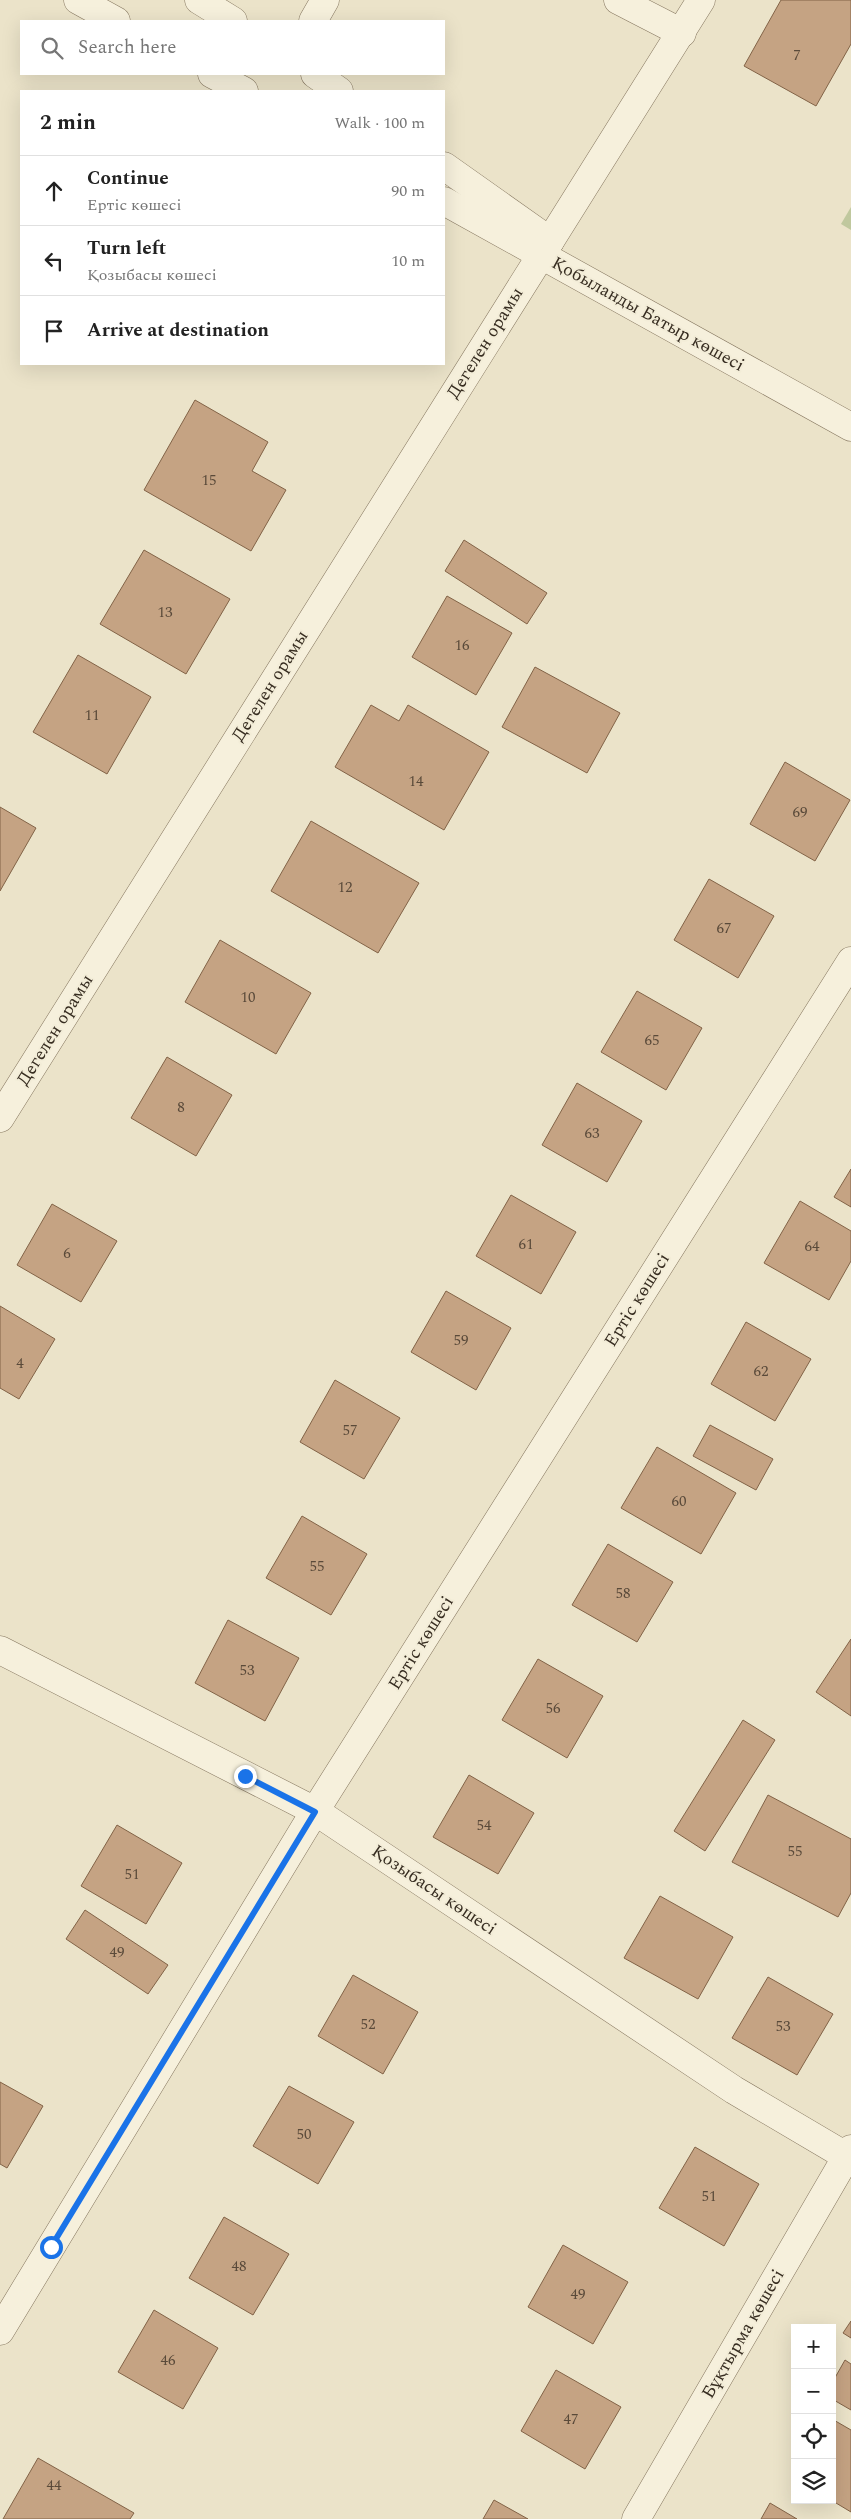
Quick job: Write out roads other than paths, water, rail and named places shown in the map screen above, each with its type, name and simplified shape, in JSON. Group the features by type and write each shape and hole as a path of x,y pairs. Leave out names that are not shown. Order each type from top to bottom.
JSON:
{"street":[{"path":"78,0 114,20"},
{"path":"199,0 231,20"},
{"path":"314,20 325,0"},
{"path":"618,0 682,33"},
{"name":"Дегелен орамы","path":"0,1118 701,0"},
{"path":"214,75 242,90"},
{"path":"316,75 338,90"},
{"path":"445,167 545,248"},
{"name":"Қобыланды Батыр көшесі","path":"445,201 545,248 851,427"},
{"name":"Ертіс көшесі","path":"0,2331 315,1812 851,961"},
{"name":"Қозыбасы көшесі","path":"0,1650 315,1812 734,2090 849,2154"},
{"name":"Бұқтырма көшесі","path":"636,2519 849,2154"}]}
